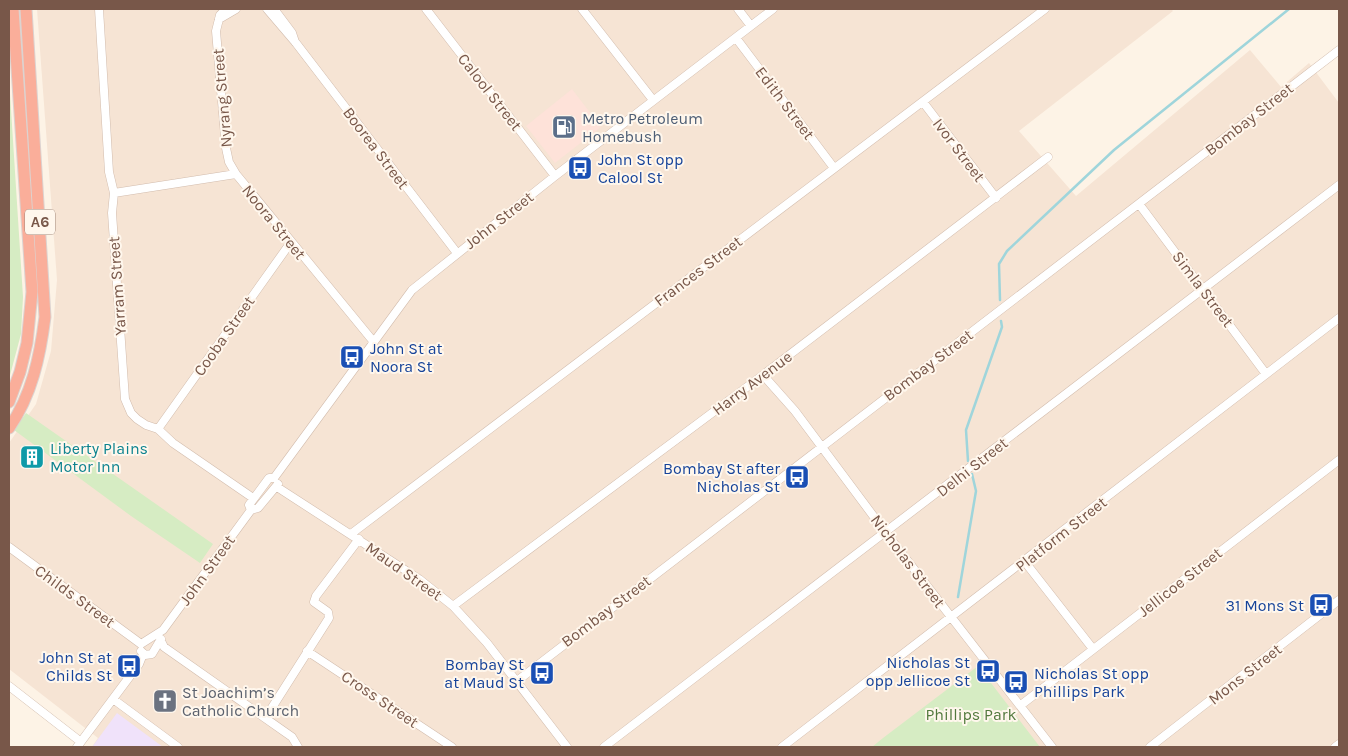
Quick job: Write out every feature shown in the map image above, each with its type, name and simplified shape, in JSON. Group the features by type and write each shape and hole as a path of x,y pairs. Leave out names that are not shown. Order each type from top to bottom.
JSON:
{"highway":[{"name":"A6","path":"9,402 20,372 27,343 32,292 13,9"},
{"name":"A6","path":"9,428 18,414 34,378 45,317 26,9"}],"street":[{"name":"Yarram Street","path":"98,9 109,172 114,193 112,213 124,392 131,413 146,425 158,429 172,443 253,498"},
{"path":"219,19 222,12 226,9"},
{"path":"219,19 236,9"},
{"name":"Boorea Street","path":"267,9 456,253"},
{"name":"Boorea Street","path":"274,9 292,33 296,44"},
{"name":"Calool Street","path":"426,9 555,176"},
{"path":"582,9 653,100"},
{"path":"738,9 751,26"},
{"name":"John Street","path":"253,498 269,478 274,478 412,290 456,253 773,9"},
{"name":"Frances Street","path":"351,534 1045,9"},
{"name":"Nyrang Street","path":"219,19 216,31 226,148 229,162 236,174"},
{"name":"Edith Street","path":"736,38 834,168"},
{"name":"Bombay Street","path":"517,681 1339,50"},
{"name":"Ivor Street","path":"923,102 996,198"},
{"name":"Harry Avenue","path":"453,606 763,375 1048,157"},
{"name":"Noora Street","path":"114,193 236,174 290,242 374,341"},
{"name":"Delhi Street","path":"604,747 1339,185"},
{"name":"Simla Street","path":"1139,204 1266,374"},
{"name":"Cooba Street","path":"158,429 290,242"},
{"name":"Platform Street","path":"782,747 1025,562 1339,318"},
{"name":"Nicholas Street","path":"763,375 822,447 886,533 1052,747"},
{"name":"Jellicoe Street","path":"1021,705 1339,460"},
{"path":"274,478 278,483 277,487"},
{"name":"John Street","path":"144,642 163,630 251,510 258,508 271,491 277,487"},
{"name":"Maud Street","path":"277,487 432,587 453,606 487,643 567,747"},
{"path":"251,510 249,505 253,498"},
{"path":"266,717 330,615 314,601 359,539"},
{"name":"Childs Street","path":"9,547 144,642"},
{"path":"1025,562 1093,649"},
{"name":"Mons Street","path":"1150,747 1339,600"},
{"name":"John Street","path":"154,650 161,641 163,630"},
{"path":"161,641 164,647 292,737 298,747"},
{"path":"9,686 79,744 139,664 143,654 140,650 144,642 153,644 154,650 150,655 143,654"},
{"name":"Cross Street","path":"307,651 452,747"},
{"path":"113,699 178,747"},
{"path":"1335,747 1339,744"}],"shaded area":[{"path":"37,9 1171,9 1173,11 1019,131 1076,196 1250,50 1281,87 1309,63 1339,103 1339,747 92,747 98,738 9,669 9,443 36,404 51,351 57,280"},
{"name":"Metro Petroleum Homebush","path":"572,89 601,127 555,163 526,126"},
{"path":"117,713 163,747 92,747"}],"green space":[{"path":"9,78 23,297 21,334 9,379"},
{"path":"26,413 213,544 200,563 131,516 14,430"},
{"name":"Phillips Park","path":"978,666 1040,747 872,747 883,738"}],"waterway":[{"path":"1000,300 999,264 1007,251 1114,150 1289,9"},
{"path":"968,461 966,430 1002,327 1001,321"},
{"path":"958,597 976,491 972,474"}],"place":[{"name":"Metro Petroleum Homebush","path":"564,127"},
{"name":"John St opp Calool St","path":"580,168"},
{"name":"John St at Noora St","path":"352,357"},
{"name":"Liberty Plains Motor Inn","path":"32,457"},
{"name":"Bombay St after Nicholas St","path":"797,477"},
{"name":"31 Mons St","path":"1321,605"},
{"name":"John St at Childs St","path":"129,666"},
{"name":"Nicholas St opp Jellicoe St","path":"988,671"},
{"name":"Bombay St at Maud St","path":"542,673"},
{"name":"Nicholas St opp Phillips Park","path":"1016,682"},
{"name":"St Joachim’s Catholic Church","path":"165,701"}]}
